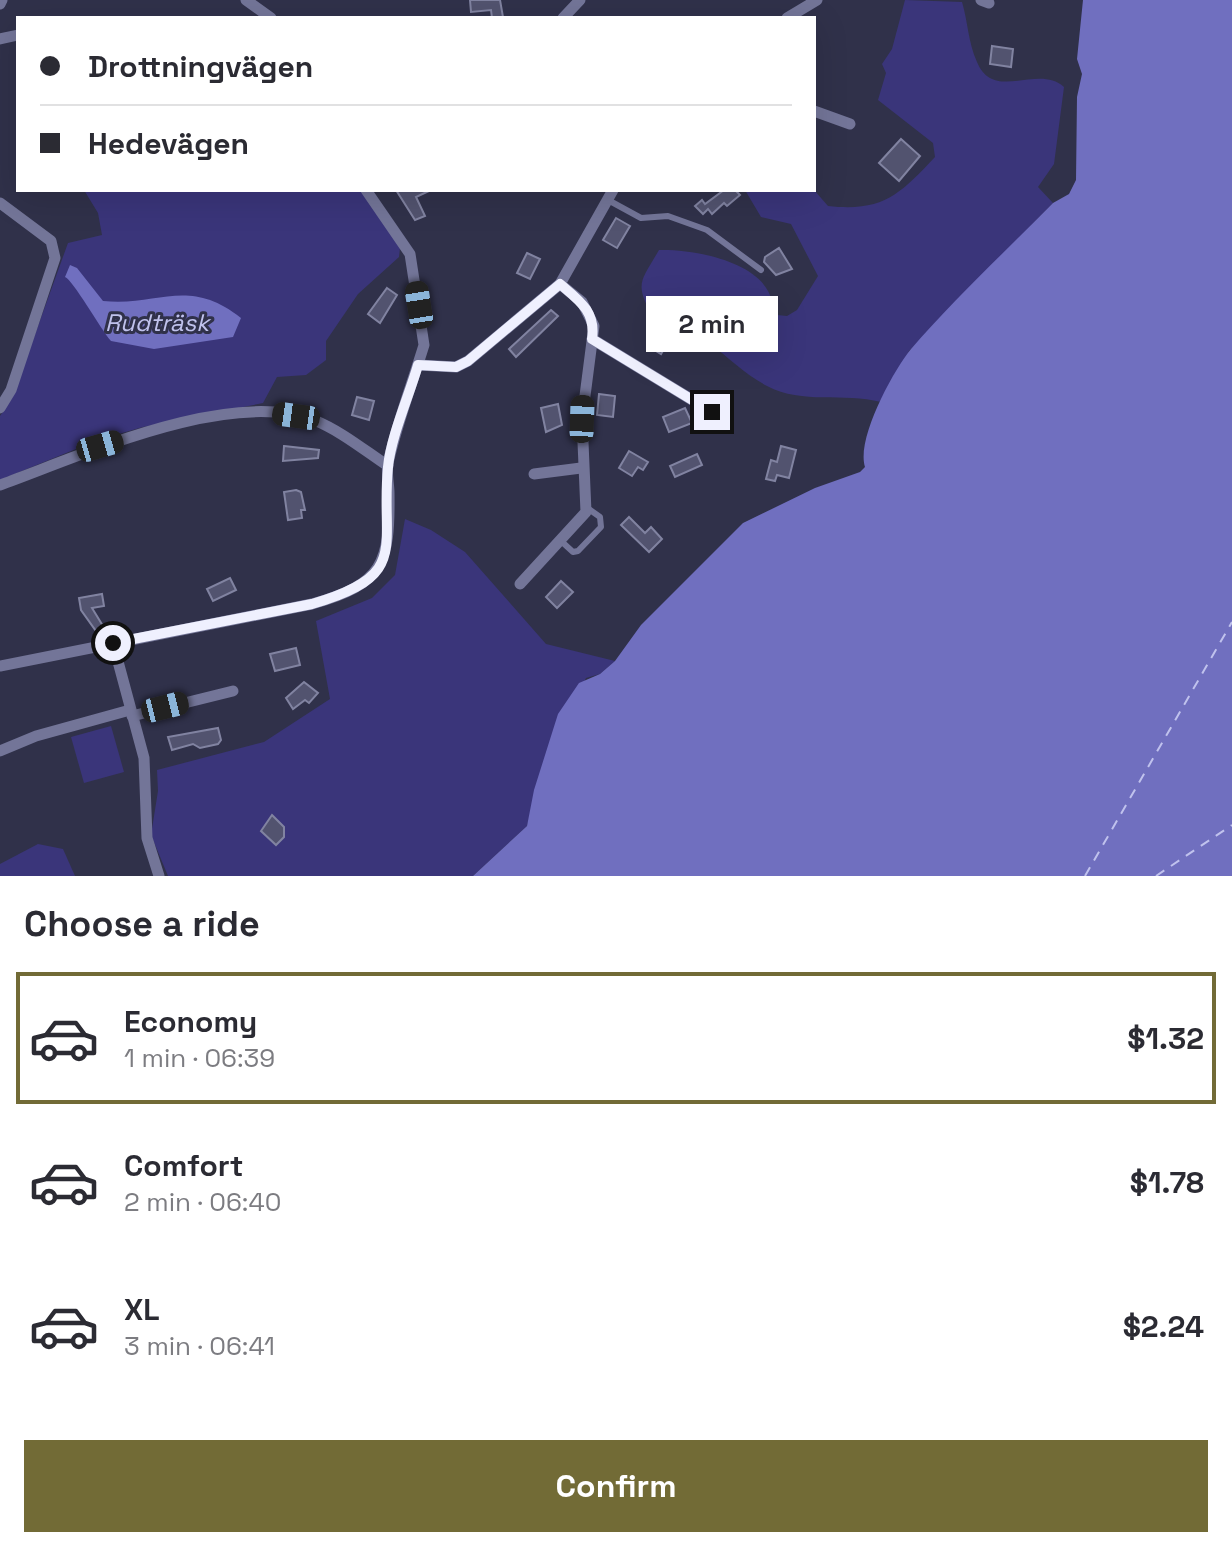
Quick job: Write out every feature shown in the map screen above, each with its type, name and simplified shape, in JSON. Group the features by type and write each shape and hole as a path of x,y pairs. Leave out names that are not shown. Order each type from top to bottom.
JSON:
{"street":[{"path":"565,16 580,0"},
{"path":"790,16 817,0"},
{"path":"250,3 268,16"},
{"path":"816,112 850,124"},
{"path":"0,666 312,604 355,589 379,567 386,553 388,466 418,365 423,330 410,254 367,192"},
{"path":"418,365 446,368 468,361 560,284 610,195"},
{"path":"0,203 51,241 55,248 55,258 11,390 0,408"},
{"path":"520,584 584,516 586,507 581,468 583,396 594,326 590,313 560,284"},
{"path":"592,339 712,412"},
{"path":"0,485 100,446 158,429 255,410 315,421 388,466"},
{"path":"534,474 581,468"},
{"path":"113,643 146,776 150,854 159,876"},
{"path":"0,751 36,736 233,691"}],"lane":[{"path":"610,195 641,218 668,216 707,230 761,270"},
{"path":"561,541 573,552 578,551 601,527 600,517 586,507"}],"shaded area":[{"path":"905,0 962,2 972,47 985,74 1005,82 1042,79 1064,87 1054,164 1038,187 1053,203 909,351 881,402 781,392 753,377 685,326 653,316 643,296 642,282 659,250 703,254 735,264 760,280 777,315 787,316 797,310 818,276 791,224 761,217 746,192 816,192 828,206 847,207 877,203 911,182 935,157 933,143 878,100 886,73 882,64 892,49"},
{"path":"85,192 371,192 401,239 399,257 358,294 326,341 326,360 306,375 277,377 263,403 143,427 98,440 0,480 0,416 12,398 68,243 102,235 98,213"},
{"path":"405,519 431,530 465,552 546,644 615,661 600,674 586,678 542,769 527,826 473,876 168,876 151,835 158,791 157,770 264,742 330,699 316,621 372,598 395,575"},
{"path":"111,726 124,772 84,783 71,737"},
{"path":"38,844 63,849 75,876 0,876 0,864"}],"water":[{"path":"1083,0 1232,0 1232,876 473,876 527,826 534,790 558,714 579,683 600,674 615,661 641,625 743,523 815,488 860,472 865,467 866,440 878,406 911,349 1053,203 1069,194 1076,180 1077,97 1082,74 1077,59"},
{"name":"Rudträsk","path":"70,265 77,268 103,301 189,296 222,305 241,318 233,337 154,349 111,341 65,277"}],"building":[{"path":"470,0 500,0 503,16 492,16 491,10 471,12"},
{"path":"992,46 1013,49 1011,67 990,64"},
{"path":"901,139 920,156 899,181 879,163"},
{"path":"397,192 427,192 416,197 425,216 415,220"},
{"path":"721,192 737,192 740,195 712,214 708,209 703,214 695,206 702,200 705,204"},
{"path":"616,218 630,226 617,248 603,240"},
{"path":"779,248 792,269 776,275 764,262 765,257"},
{"path":"527,253 540,259 530,279 517,273"},
{"path":"387,288 397,295 380,323 368,314"},
{"path":"551,310 558,316 516,357 509,349"},
{"path":"659,327 673,334 661,354 648,346"},
{"path":"599,394 615,396 613,417 597,415"},
{"path":"357,397 374,401 369,420 352,415"},
{"path":"558,404 562,425 546,432 541,408"},
{"path":"685,408 692,423 669,432 663,417"},
{"path":"284,446 319,450 318,458 283,461"},
{"path":"781,446 796,450 789,478 777,475 775,481 766,479 771,460 777,462"},
{"path":"629,451 648,462 643,470 638,467 632,476 619,468"},
{"path":"697,454 702,465 675,477 670,466"},
{"path":"284,492 301,492 305,510 301,510 302,518 288,520"},
{"path":"629,517 645,533 651,527 662,539 649,552 621,525"},
{"path":"230,578 236,590 213,601 207,589"},
{"path":"561,581 573,592 557,608 546,597"},
{"path":"102,594 104,606 92,608 103,626 96,631 81,610 79,598"},
{"path":"296,648 300,665 275,671 270,654"},
{"path":"304,682 318,693 309,703 305,700 293,709 286,698"},
{"path":"218,728 221,740 218,744 200,748 193,744 172,750 168,737"},
{"path":"272,815 284,827 284,837 276,845 261,831"}],"ferry route":[{"path":"1085,876 1232,622"},
{"path":"1156,876 1232,825"}],"route":[{"path":"113,643 312,604 341,596 369,578 386,553 388,466 418,365 436,369 456,367 468,361 560,284 590,313 594,326 592,339 712,412"}]}
